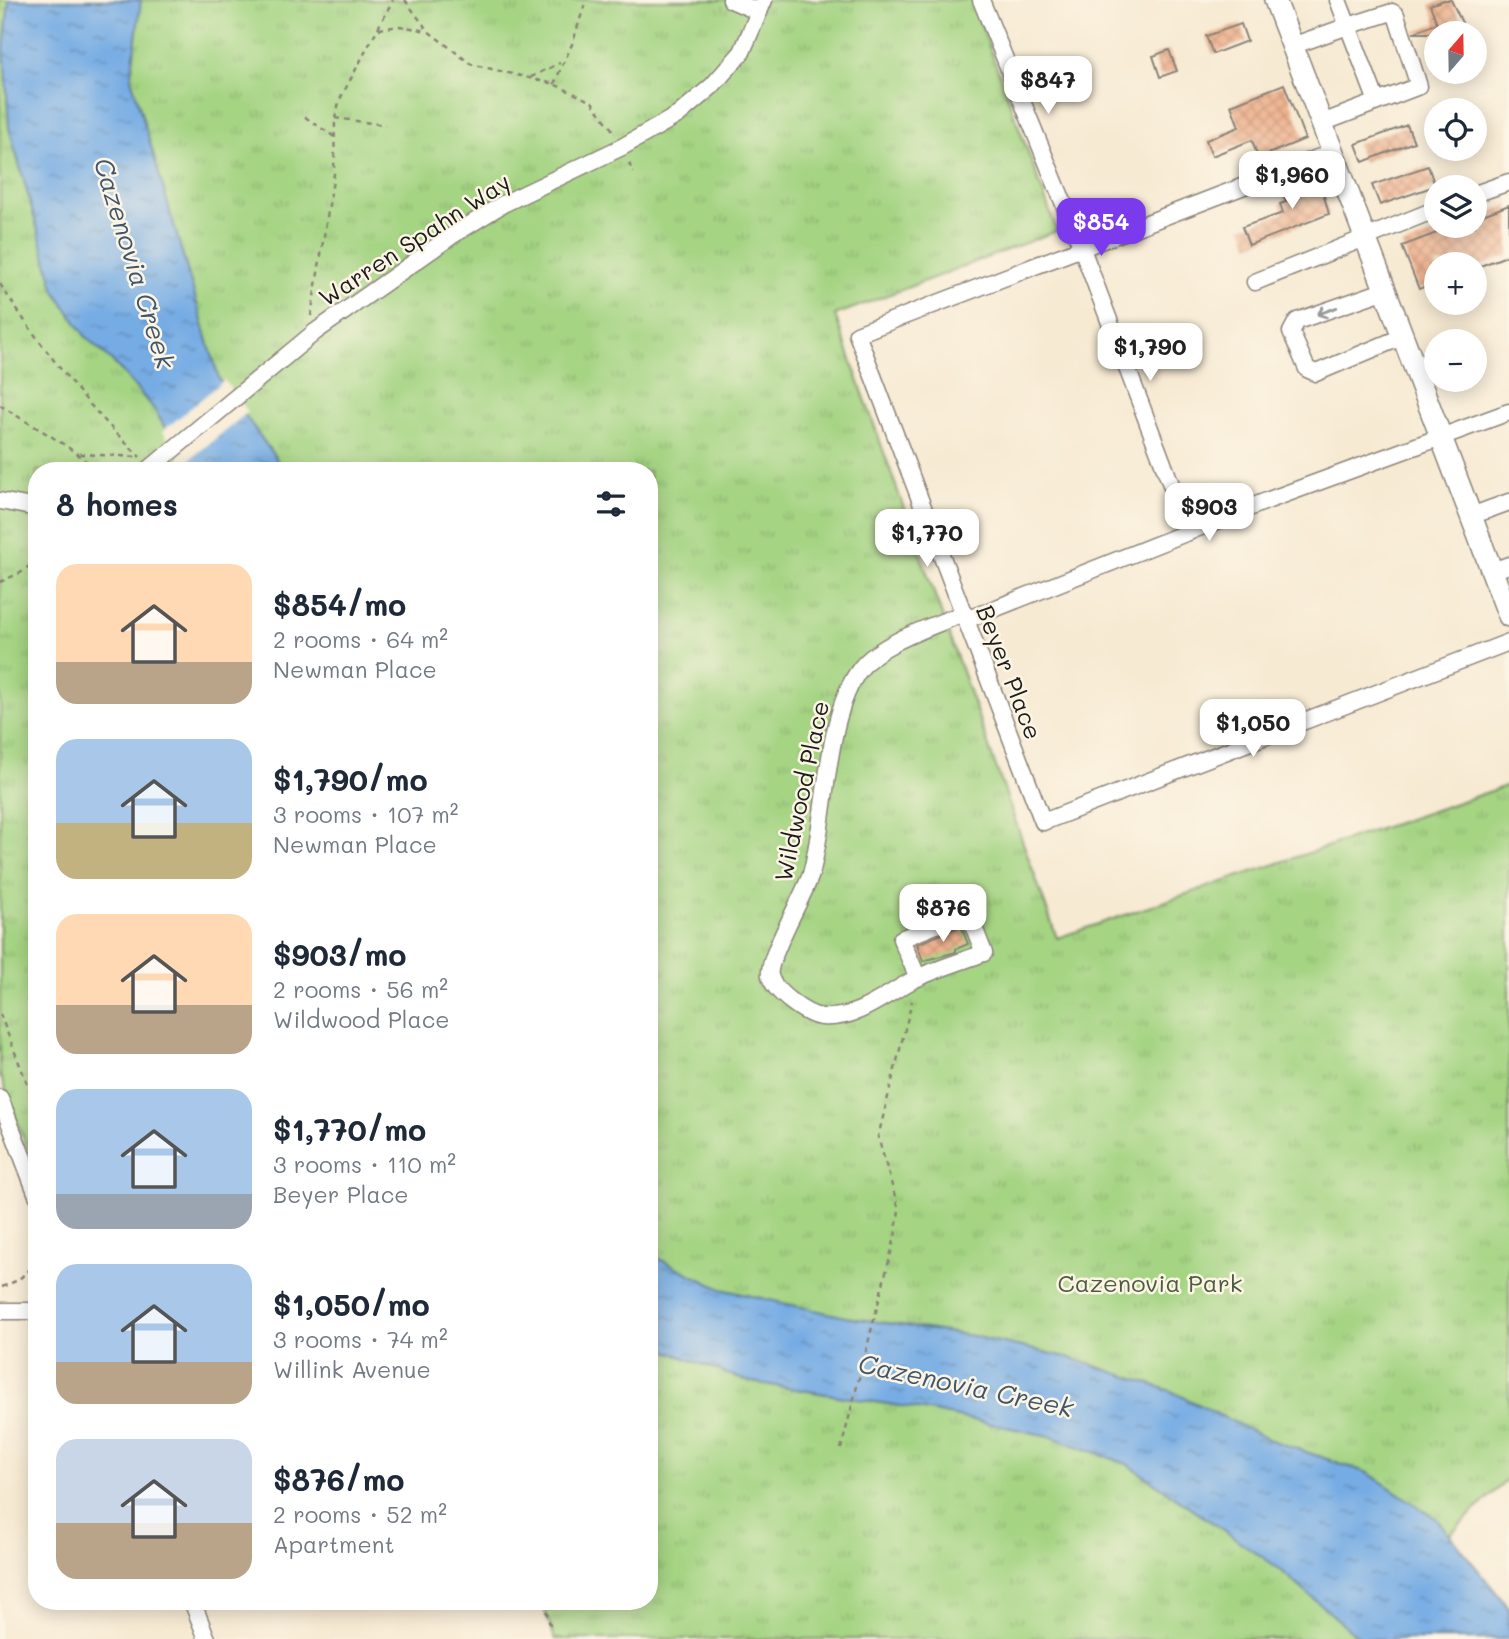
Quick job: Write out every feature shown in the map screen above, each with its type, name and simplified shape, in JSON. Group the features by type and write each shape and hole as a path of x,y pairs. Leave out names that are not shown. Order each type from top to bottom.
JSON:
{"main road":[{"path":"1275,0 1471,516 1501,568 1509,616"}],"street":[{"path":"731,0 761,6"},
{"path":"981,0 1081,246 1189,532"},
{"path":"1338,0 1377,102"},
{"name":"Warren Spahn Way","path":"159,462 319,329 463,229 503,204 622,147 678,115 712,86 741,52 761,6"},
{"path":"1292,46 1392,12 1396,15 1420,82 1419,86 1322,123"},
{"path":"1081,246 1333,152"},
{"path":"1487,190 1509,182"},
{"path":"1255,282 1424,214"},
{"name":"Beyer Place","path":"1081,246 858,334 1043,822 1509,642"},
{"path":"1386,290 1292,326 1291,332 1307,369 1316,373 1404,337"},
{"name":"Wildwood Place","path":"918,978 855,1014 820,1017 785,999 770,976 772,953 786,932 810,877 845,694 862,667 895,643 1509,412"},
{"path":"0,501 28,506"},
{"path":"1471,516 1509,502"},
{"path":"968,912 984,953 918,978 901,939 968,912"},
{"path":"0,1098 28,1171"},
{"path":"0,1311 28,1311"},
{"path":"195,1610 206,1639"}],"path":[{"path":"312,319 312,296 328,214 336,138 335,118 340,99 393,0"},
{"path":"405,0 428,31 471,64 554,84 592,102 616,135"},
{"path":"554,84 573,42 586,0"},
{"path":"379,29 400,26 428,31"},
{"path":"531,77 562,62"},
{"path":"305,117 336,138"},
{"path":"335,118 385,125"},
{"path":"627,160 633,173"},
{"path":"0,284 26,324 107,427 140,457 80,454"},
{"path":"0,405 33,428 80,454 88,462"},
{"path":"0,582 28,566"},
{"path":"841,1449 895,1237 899,1210 878,1138 912,1000"},
{"path":"0,1014 28,1086"},
{"path":"2,1287 18,1280 28,1272"},
{"path":"546,1610 550,1625"}],"green space":[{"name":"Cazenovia Park","path":"0,0 972,0 1057,231 835,315 1057,938 1509,785 1509,1478 1423,1560 1395,1639 555,1639 544,1610 658,1610 658,462 28,462 28,1150 0,1075"}],"water":[{"name":"Cazenovia Creek","path":"9,0 141,0 131,78 219,379 279,462 185,462 154,409 118,367 86,337 55,291 9,128 4,48"},
{"name":"Cazenovia Creek","path":"658,1258 721,1289 846,1317 973,1336 1071,1358 1171,1391 1268,1439 1368,1473 1437,1519 1509,1608 1509,1639 1361,1639 1274,1565 1127,1464 1049,1436 924,1410 746,1381 658,1348"}],"pier":[{"path":"224,380 248,412 187,462 181,462 163,431"}],"building":[{"path":"1451,0 1461,21 1436,21 1430,5"},
{"path":"1241,24 1247,41 1213,54 1206,36"},
{"path":"1169,50 1177,71 1160,77 1153,56"},
{"path":"1284,84 1305,139 1258,158 1252,140 1212,156 1206,140 1239,127 1231,105"},
{"path":"1407,125 1414,142 1363,162 1356,144"},
{"path":"1428,166 1431,175 1424,175 1424,190 1380,205 1372,185"},
{"path":"1318,175 1329,214 1249,245 1242,227 1283,213 1280,204 1286,202 1281,189"},
{"path":"1509,205 1509,255 1487,263 1487,252 1424,252 1424,287 1419,289 1402,246 1424,238 1487,238 1487,213"},
{"path":"961,926 968,944 956,949 956,952 923,961 917,944"}]}
